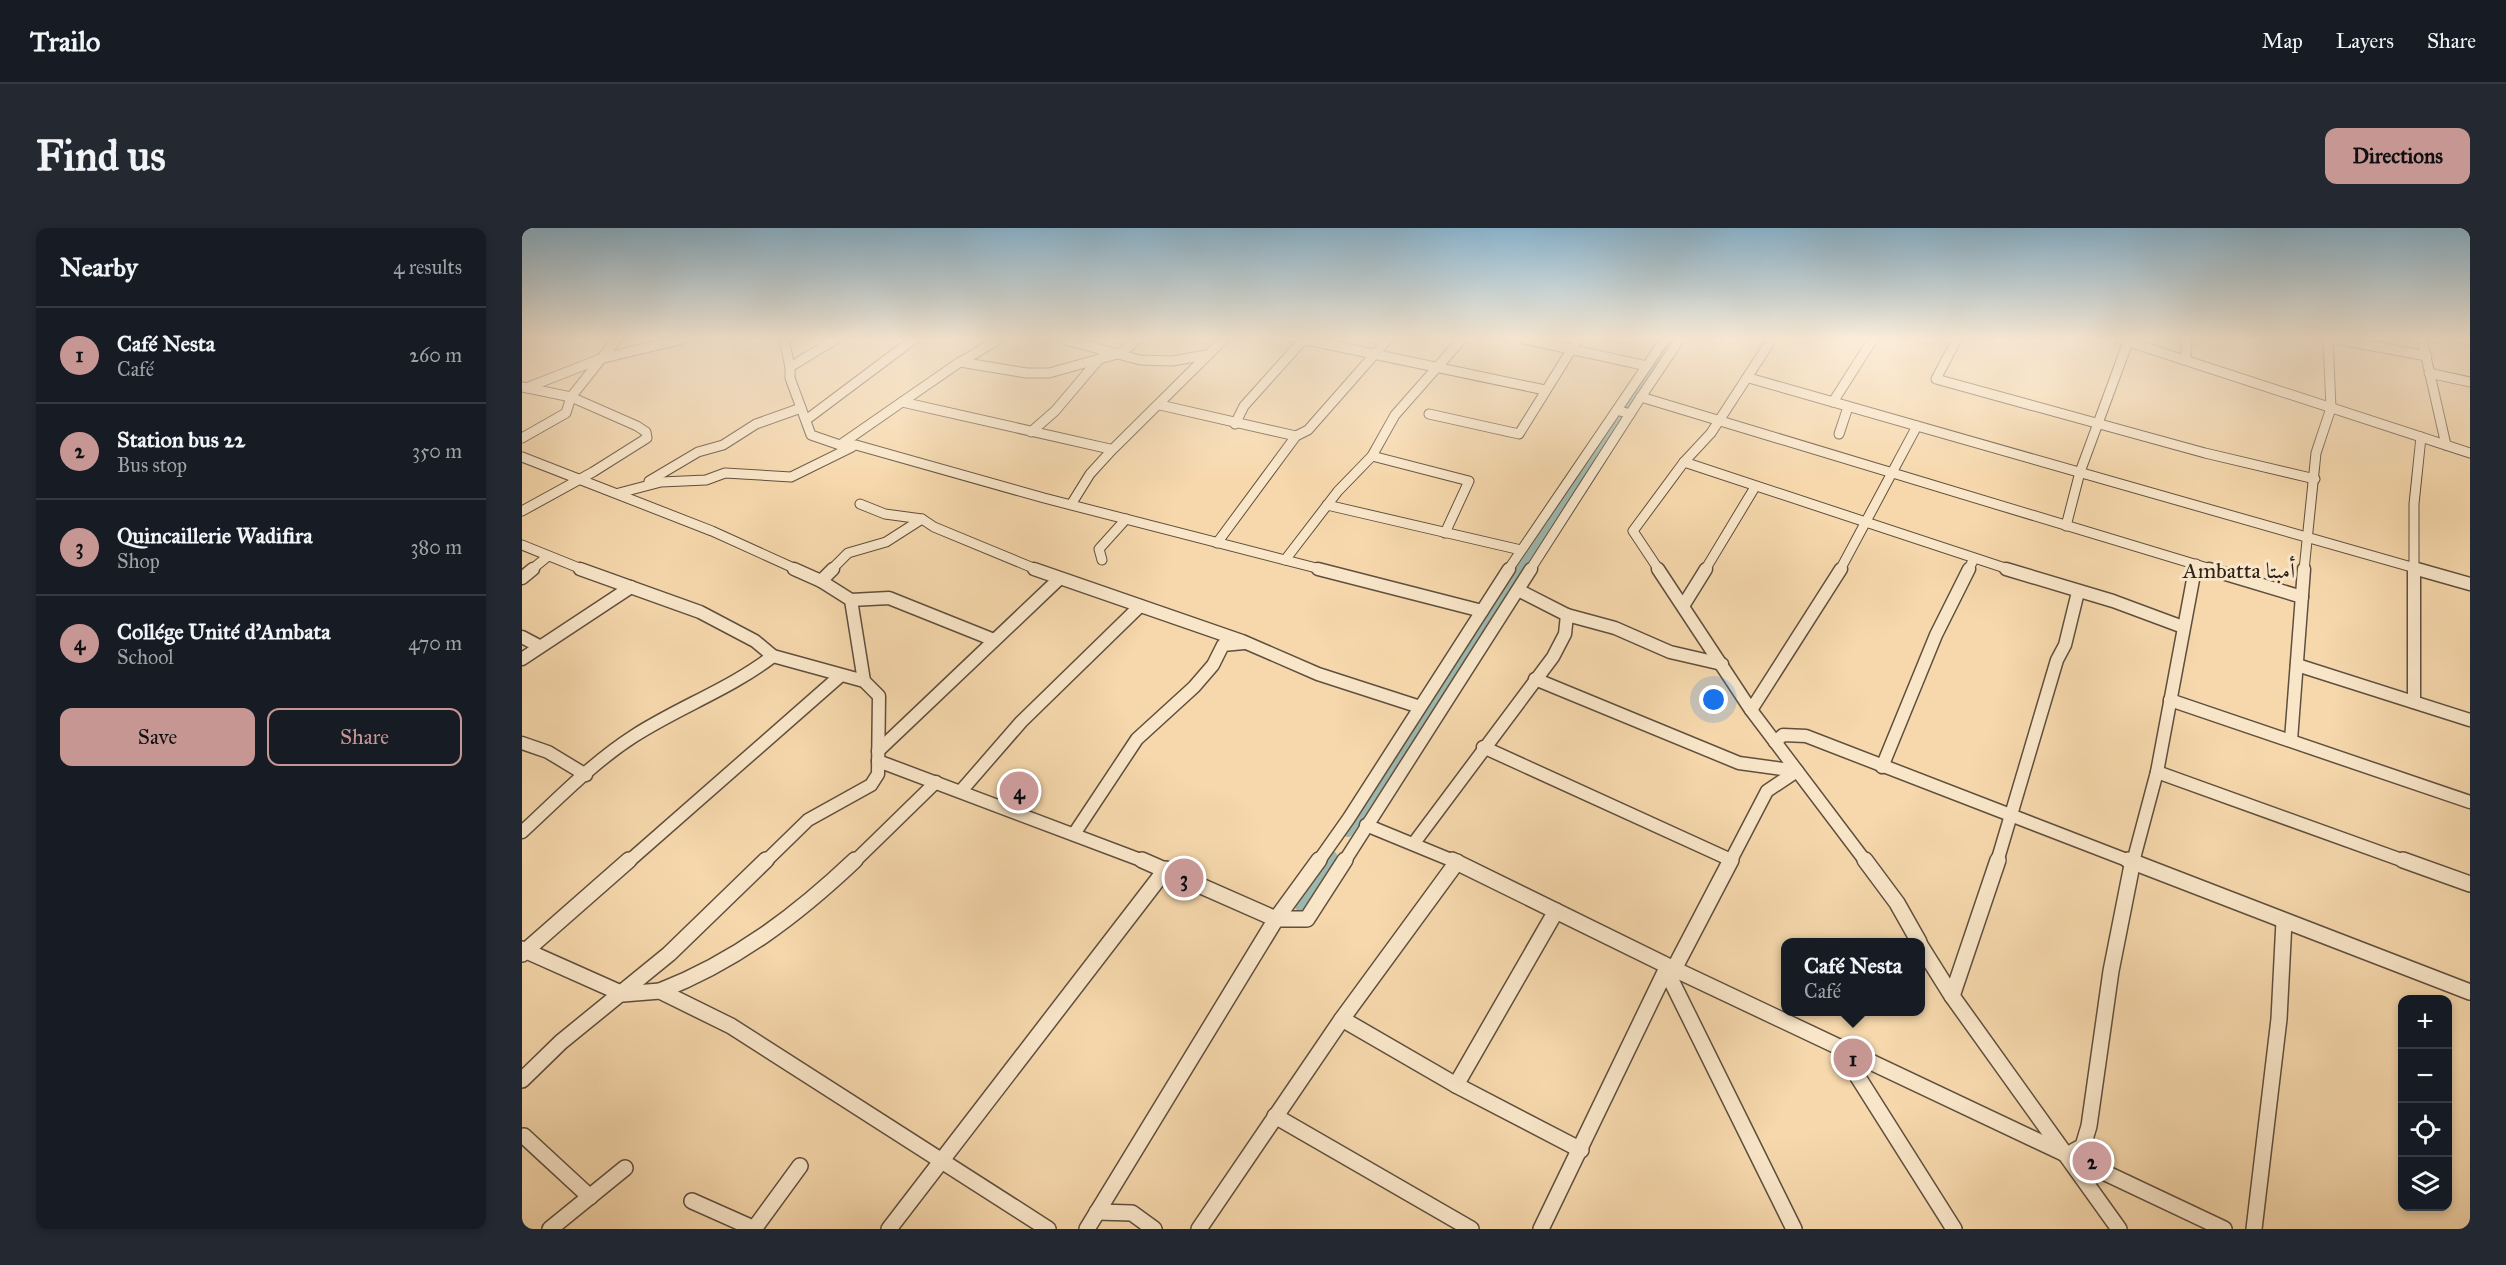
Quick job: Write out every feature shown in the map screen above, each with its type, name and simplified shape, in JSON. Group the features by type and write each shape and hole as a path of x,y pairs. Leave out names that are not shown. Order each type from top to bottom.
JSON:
{"street":[{"path":"522,438 566,413 571,397 580,386"},
{"path":"793,386 811,435 840,445 856,445 1126,519 1482,611"},
{"path":"806,420 851,386"},
{"path":"840,445 926,386"},
{"path":"1031,432 1055,411 1077,386"},
{"path":"1072,503 1087,476 1110,449 1160,405 1178,386"},
{"path":"1235,424 1244,406 1262,386"},
{"path":"1217,543 1296,436 1308,430 1348,386"},
{"path":"1285,560 1328,505 1372,456 1395,415 1421,386"},
{"path":"1524,386 1545,390"},
{"path":"1429,414 1519,434 1548,386"},
{"path":"1087,1229 1276,920 1349,818 1521,550 1634,386"},
{"path":"878,756 936,782 1166,868 1276,920 1307,919 1649,386"},
{"path":"1743,386 1718,419 1712,433 1684,462 1633,531 1751,710 1897,903 1917,938"},
{"path":"1776,386 2470,584"},
{"path":"1833,402 1843,386"},
{"path":"1961,386 2315,479"},
{"path":"2066,526 2080,472 2110,386"},
{"path":"2264,386 2470,453"},
{"path":"2291,740 2316,453 2331,408 2330,386"},
{"path":"2432,386 2446,445"},
{"path":"522,511 580,479 646,438 646,432 637,426 571,397 523,389"},
{"path":"1641,398 1718,419 2302,597"},
{"path":"902,402 1110,449"},
{"path":"1160,405 1235,424 1296,436"},
{"path":"1839,434 1848,407"},
{"path":"642,487 698,452 723,445 756,424 801,408"},
{"path":"1617,410 1630,414"},
{"path":"1751,710 1833,583 1917,426"},
{"path":"2414,702 2414,504 2421,437"},
{"path":"618,493 661,482 706,480 725,473 791,477 856,445"},
{"path":"1372,456 1469,481 1445,533"},
{"path":"522,458 712,531 821,581 851,600 889,598 994,640"},
{"path":"1684,462 1974,559 2113,601 2183,627"},
{"path":"1683,606 1755,487"},
{"path":"860,504 885,514 922,519 934,527 1059,579 1246,643 1318,674 1420,707"},
{"path":"1328,505 1521,550"},
{"path":"821,581 848,553 886,542 922,519"},
{"path":"1102,560 1099,549 1126,519"},
{"path":"522,545 547,557 700,612 755,641 773,656 864,681 879,696 878,774 871,786 820,811 808,820 669,954 623,994 561,1042 522,1080"},
{"path":"522,578 547,557"},
{"path":"1882,767 1936,635 1974,559"},
{"path":"2067,1155 2084,1146 2089,1126 2111,971 2133,861 2157,772 2196,564"},
{"path":"878,756 994,640 1059,579"},
{"path":"522,659 631,587"},
{"path":"1518,590 1567,615 1615,628 1670,652 1722,664"},
{"path":"1952,996 2013,815 2057,660 2065,645 2078,591"},
{"path":"851,600 864,681"},
{"path":"961,791 1021,722 1140,606"},
{"path":"1413,843 1534,678 1554,657 1565,639 1567,615"},
{"path":"522,637 539,646"},
{"path":"1074,834 1137,739 1194,687 1213,664 1223,645 1246,643"},
{"path":"522,832 634,736 751,674 773,656"},
{"path":"2297,665 2470,720"},
{"path":"840,676 523,951 623,994 660,991 708,973 744,951 844,869 936,782"},
{"path":"1534,678 1739,763 1797,771"},
{"path":"2170,700 2470,802"},
{"path":"1775,742 1783,735 1806,736 2470,993"},
{"path":"522,743 548,752 586,775"},
{"path":"1483,747 1731,860"},
{"path":"1541,1229 1670,969 1767,791 1797,771"},
{"path":"2157,772 2470,885"},
{"path":"1366,825 1457,862 1670,969 2224,1229"},
{"path":"1199,1229 1342,1019 1457,862"},
{"path":"889,1229 1166,868"},
{"path":"1456,1085 1556,911"},
{"path":"2254,1229 2260,1153 2279,1019 2284,921"},
{"path":"1925,952 1952,996 2119,1229"},
{"path":"1670,969 1794,1229"},
{"path":"660,991 750,1037 1048,1229"},
{"path":"1342,1019 1456,1085 1581,1150"},
{"path":"1838,1046 1954,1229"},
{"path":"1275,1116 1471,1229"},
{"path":"524,1136 590,1197"},
{"path":"692,1201 755,1229 800,1166"},
{"path":"550,1229 625,1167"},
{"path":"1097,1212 1132,1213 1155,1229"}],"waterway":[{"path":"1625,409 1640,386"},
{"path":"1594,457 1622,414"},
{"path":"1519,570 1591,461"},
{"path":"1348,832 1520,569"},
{"path":"1328,862 1332,856"},
{"path":"1301,905 1329,860"}],"place":[{"name":"Collége Unité d'Ambata","path":"1019,791"},
{"name":"Quincaillerie Wadifira","path":"1184,878"},
{"name":"Café Nesta","path":"1853,1058"},
{"name":"Station bus 22","path":"2092,1161"}],"district":[{"name":"Ambatta أمبتا","path":"2239,570"}]}
